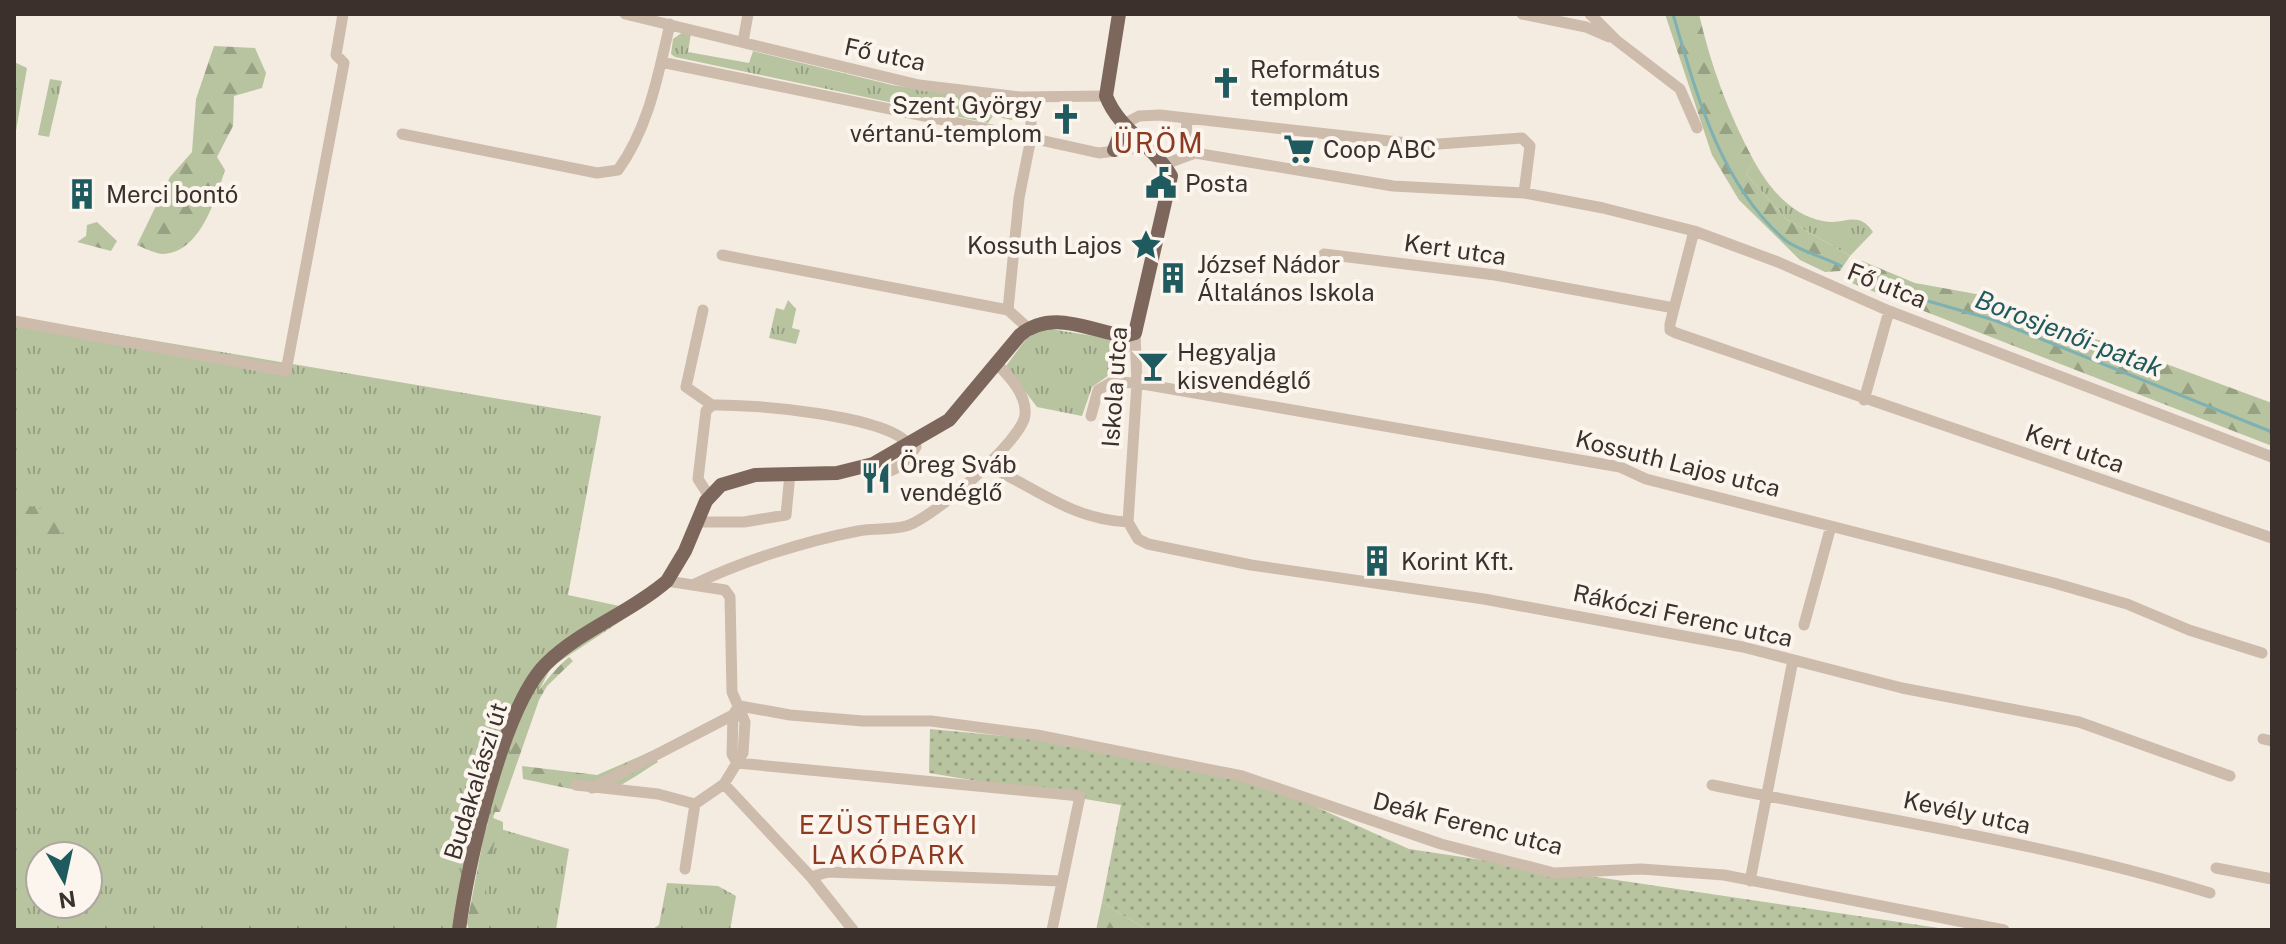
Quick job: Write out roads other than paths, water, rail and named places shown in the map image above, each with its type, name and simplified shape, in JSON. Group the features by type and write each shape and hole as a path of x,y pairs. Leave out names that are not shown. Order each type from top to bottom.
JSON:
{"main road":[{"path":"1119,14 1106,96 1124,124 1165,164"},
{"path":"1114,150 1124,124"},
{"name":"Iskola utca","path":"1135,333 1157,229 1171,185 1171,176 1165,164"},
{"path":"709,496 732,480 837,473 865,467 949,420 1028,328 1053,320 1124,336 1135,333"},
{"name":"Budakalászi út","path":"459,930 477,832 528,687 547,663 570,645 667,581 677,569 709,496"}],"street":[{"path":"14,321 286,371 344,63 336,55 343,14"},
{"name":"Fő utca","path":"625,14 904,82 1031,97 1106,96"},
{"path":"743,42 748,14"},
{"path":"1522,14 1586,27 1616,40"},
{"path":"1590,14 1616,40 1680,89 1697,128"},
{"path":"402,134 597,173 618,170 630,153 651,104 670,24"},
{"path":"661,62 1089,152 1146,147"},
{"path":"1008,310 1019,198 1031,138 1031,97"},
{"path":"1124,124 1139,116 1244,122 1425,145 1522,138 1530,146 1524,193"},
{"path":"1165,164 1185,154 1187,119"},
{"name":"Fő utca","path":"1185,154 1393,186 1524,193 1603,208 1694,231 1778,262 1889,311 2272,457"},
{"path":"1674,308 1694,231"},
{"name":"Kert utca","path":"1324,254 1495,275 1674,308 1670,330 1676,333 2272,538"},
{"path":"722,255 1008,310 1028,328"},
{"path":"703,310 686,387 712,405 822,414 889,429 912,442"},
{"path":"1864,400 1889,311"},
{"name":"Iskola utca","path":"1128,522 1137,383 1135,333"},
{"path":"695,585 724,570 856,531 906,526 931,512 1019,432 1025,415 1022,396 997,364"},
{"name":"Kossuth Lajos utca","path":"1091,416 1098,390 1112,382 1137,383 1620,467 1646,479 2127,604 2189,630 2262,653"},
{"path":"709,496 698,479 706,411 712,405"},
{"path":"986,465 1023,482 1067,510 1108,521 1128,522"},
{"path":"696,522 744,522 786,515 790,474"},
{"name":"Rákóczi Ferenc utca","path":"1128,522 1138,539 1166,549 1498,601 1743,647 1902,688 2079,722 2230,776"},
{"path":"1804,625 1831,526"},
{"path":"667,581 725,590 730,597 732,692 736,710 732,754 737,763"},
{"path":"1750,881 1793,660"},
{"path":"592,788 736,710"},
{"name":"Deák Ferenc utca","path":"736,710 863,721 931,721 1070,742 1242,776 1441,844 1554,873 1641,869 1724,875 2004,930"},
{"path":"685,869 695,804 724,784 737,763"},
{"path":"737,763 1080,796 1052,930"},
{"path":"724,784 811,877 853,930"},
{"path":"576,785 658,794 695,804"},
{"name":"Kevély utca","path":"1712,785 1977,835 2147,874 2210,893"},
{"path":"2216,868 2272,879"},
{"path":"811,877 828,872 1061,881"}],"waterway":[{"name":"Borosjenői-patak","path":"1673,14 1713,136 1743,192 1785,240 1841,266"},
{"name":"Borosjenői-patak","path":"1852,272 1879,287 1994,320 2272,432"}],"place":[{"name":"Református templom","path":"1226,83"},
{"name":"Szent György vértanú-templom","path":"1066,119"},
{"name":"Coop ABC","path":"1299,149"},
{"name":"Posta","path":"1161,183"},
{"name":"Merci bontó","path":"82,194"},
{"name":"Kossuth Lajos","path":"1146,245"},
{"name":"József Nádor Általános Iskola","path":"1173,278"},
{"name":"Hegyalja kisvendéglő","path":"1153,366"},
{"name":"Öreg Sváb vendéglő","path":"876,478"},
{"name":"Korint Kft.","path":"1377,561"}],"district":[{"name":"ÜRÖM","path":"1159,142"},
{"name":"EZÜSTHEGYI LAKÓPARK","path":"889,839"}]}
